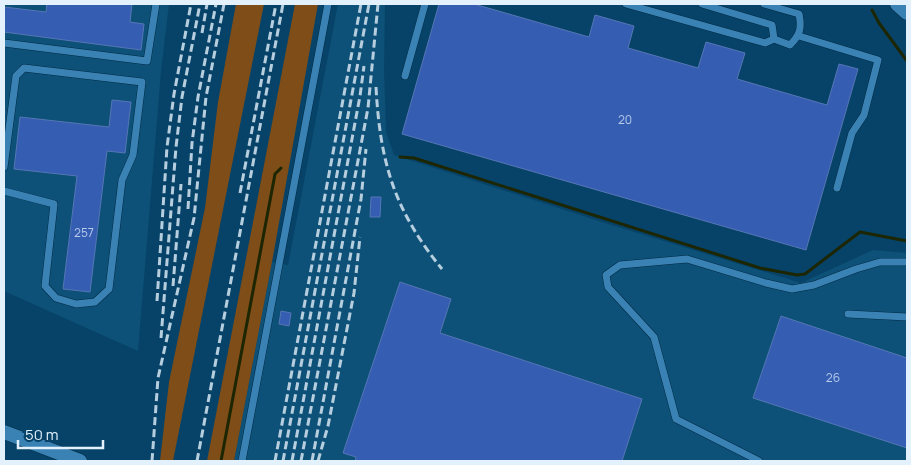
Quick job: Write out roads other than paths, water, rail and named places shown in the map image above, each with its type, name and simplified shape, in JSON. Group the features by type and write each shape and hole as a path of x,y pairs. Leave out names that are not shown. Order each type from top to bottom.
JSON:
{"street":[{"path":"897,4 907,13"},
{"path":"4,432 80,461"}],"lane":[{"path":"4,44 147,61 156,4"},
{"path":"242,461 328,4"},
{"path":"405,76 425,4"},
{"path":"626,4 765,43 774,40 790,45 799,36 802,25 799,14 764,4"},
{"path":"702,4 772,25 774,40"},
{"path":"799,36 878,60 864,115 852,133 837,188"},
{"path":"4,166 16,76 24,68 142,82 133,155 122,180 109,289 95,302 76,304 56,298 45,286 54,204 4,191"},
{"path":"759,461 676,419 654,336 608,286 606,274 620,265 687,259 766,283 792,288 814,286 856,269 880,262 907,262"},
{"path":"848,314 907,317"}],"waterway":[{"path":"872,10 879,23 907,61"},
{"path":"400,157 414,158 760,268 797,275 805,274 860,232 907,241"},
{"path":"221,461 275,174 281,168"}],"railway":[{"path":"157,301 167,147 174,94 191,4"},
{"path":"161,338 176,147 182,97 200,4"},
{"path":"202,33 207,4"},
{"path":"188,209 192,143 198,97 216,4"},
{"path":"152,461 158,378 194,218 206,97 224,4"},
{"path":"240,193 276,4"},
{"path":"197,461 283,4"},
{"path":"275,461 361,4"},
{"path":"283,461 369,4"},
{"path":"301,461 368,108 378,4"},
{"path":"292,461 364,66"},
{"path":"376,87 381,139 392,184 412,226 442,269"},
{"path":"312,461 361,199 366,149"},
{"path":"173,286 181,184"},
{"path":"318,461 328,426 354,293 360,237"}]}
